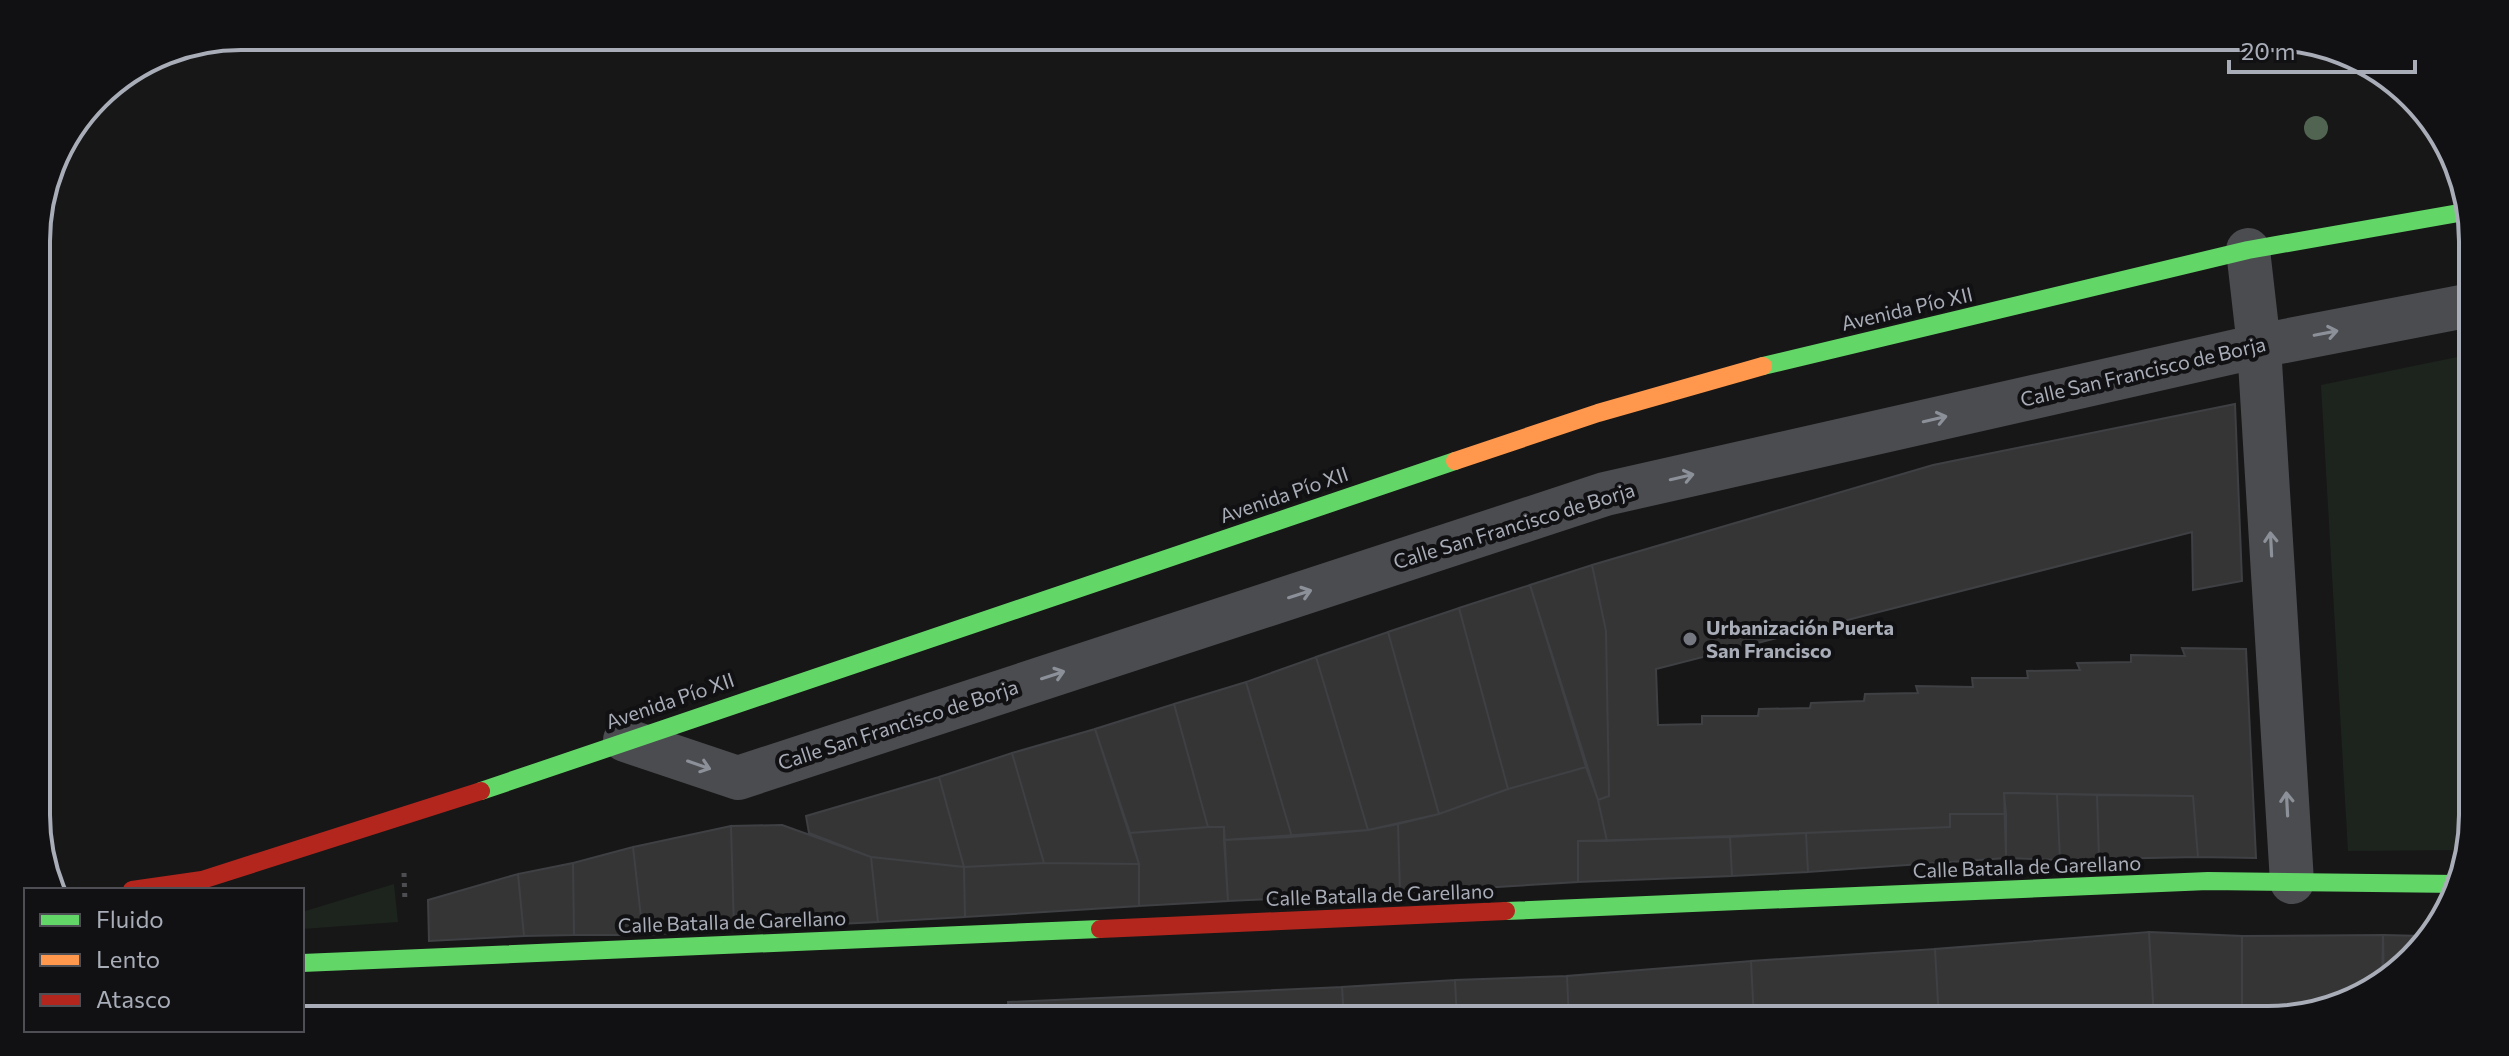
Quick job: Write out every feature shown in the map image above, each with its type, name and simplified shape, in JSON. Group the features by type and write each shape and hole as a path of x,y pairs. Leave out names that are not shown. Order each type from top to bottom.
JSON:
{"street":[{"name":"Avenida Pío XII","path":"146,888 202,880 370,828 1598,413 1730,374 2248,250 2456,213"},
{"path":"2248,250 2259,346 2292,882"},
{"name":"Calle San Francisco de Borja","path":"625,740 738,778 1605,494 2259,346 2459,307"},
{"name":"Calle Batalla de Garellano","path":"304,963 2208,881 2445,884"}],"shaded area":[{"path":"2459,357 2459,827 2455,850 2348,851 2321,385"},
{"path":"394,884 398,922 304,929 304,911"}],"building":[{"name":"Urbanización Puerta San Francisco","path":"2235,404 2242,581 2193,590 2192,532 1656,669 1658,725 1702,724 1702,716 1758,716 1759,709 1810,708 1811,703 1864,701 1865,694 1918,693 1916,686 1973,687 1972,678 2028,678 2027,671 2080,670 2077,663 2131,662 2131,655 2185,656 2182,648 2246,649 2256,858 2198,857 2193,796 2004,793 2006,814 1950,814 1950,827 1607,841 1598,800 1609,796 1606,631 1592,565 1933,465"},
{"path":"1592,565 1606,631 1609,796 1598,800 1530,585"},
{"path":"1530,585 1586,767 1508,789 1459,608"},
{"path":"1459,608 1508,789 1439,814 1388,632"},
{"path":"1388,632 1439,814 1368,830 1316,657"},
{"path":"1316,657 1368,830 1292,837 1246,682"},
{"path":"1246,682 1292,837 1224,840 1224,827 1208,827 1174,704"},
{"path":"1174,704 1208,827 1130,833 1095,729"},
{"path":"1095,729 1139,864 1044,863 1012,753"},
{"path":"1012,753 1044,863 964,867 939,777"},
{"path":"1586,767 1598,800 1607,841 1578,841 1578,882 1400,893 1398,824"},
{"path":"939,777 964,867 871,857 809,833 806,816"},
{"path":"2004,793 2057,794 2060,860 2006,858"},
{"path":"2057,794 2097,795 2099,859 2060,860"},
{"path":"2097,795 2193,796 2198,857 2099,859"},
{"path":"1950,814 2006,814 2006,858 1808,872 1806,833 1950,827"},
{"path":"1398,824 1400,893 1228,901 1224,840 1368,830"},
{"path":"782,825 871,857 878,922 734,929 731,826"},
{"path":"731,826 734,929 643,935 633,847"},
{"path":"1224,827 1228,901 1139,906 1139,864 1130,833"},
{"path":"1806,833 1808,872 1732,876 1730,837"},
{"path":"1730,837 1732,876 1578,882 1578,841"},
{"path":"633,847 643,935 574,935 573,863"},
{"path":"871,857 964,867 965,917 878,922"},
{"path":"573,863 574,935 524,936 518,874"},
{"path":"1044,863 1139,864 1139,906 965,917 964,867"},
{"path":"518,874 524,936 429,941 428,900"},
{"path":"2149,932 2153,1006 1938,1006 1935,949"},
{"path":"2149,932 2242,936 2242,1006 2153,1006"},
{"path":"2383,935 2382,968 2329,996 2280,1006 2242,1006 2242,936"},
{"path":"2383,935 2416,936 2394,959 2384,967"},
{"path":"1935,949 1938,1006 1753,1006 1751,961"},
{"path":"1751,961 1753,1006 1568,1006 1567,976"},
{"path":"1567,976 1568,1006 1456,1006 1455,980"},
{"path":"1455,980 1456,1006 1343,1006 1342,987"},
{"path":"1342,987 1343,1006 1008,1006 1008,1002"}],"traffic: fast":[{"path":"1763,366 2248,250 2456,213"},
{"path":"481,791 1455,461"},
{"path":"1506,911 2208,881 2445,884"},
{"path":"304,963 1100,929"}],"traffic: slow":[{"path":"1455,461 1598,413 1763,366"}],"traffic: jam":[{"path":"146,888 202,880 481,791"},
{"path":"1100,929 1506,911"}],"place":[{"name":"Urbanización Puerta San Francisco","path":"1690,639"}]}
